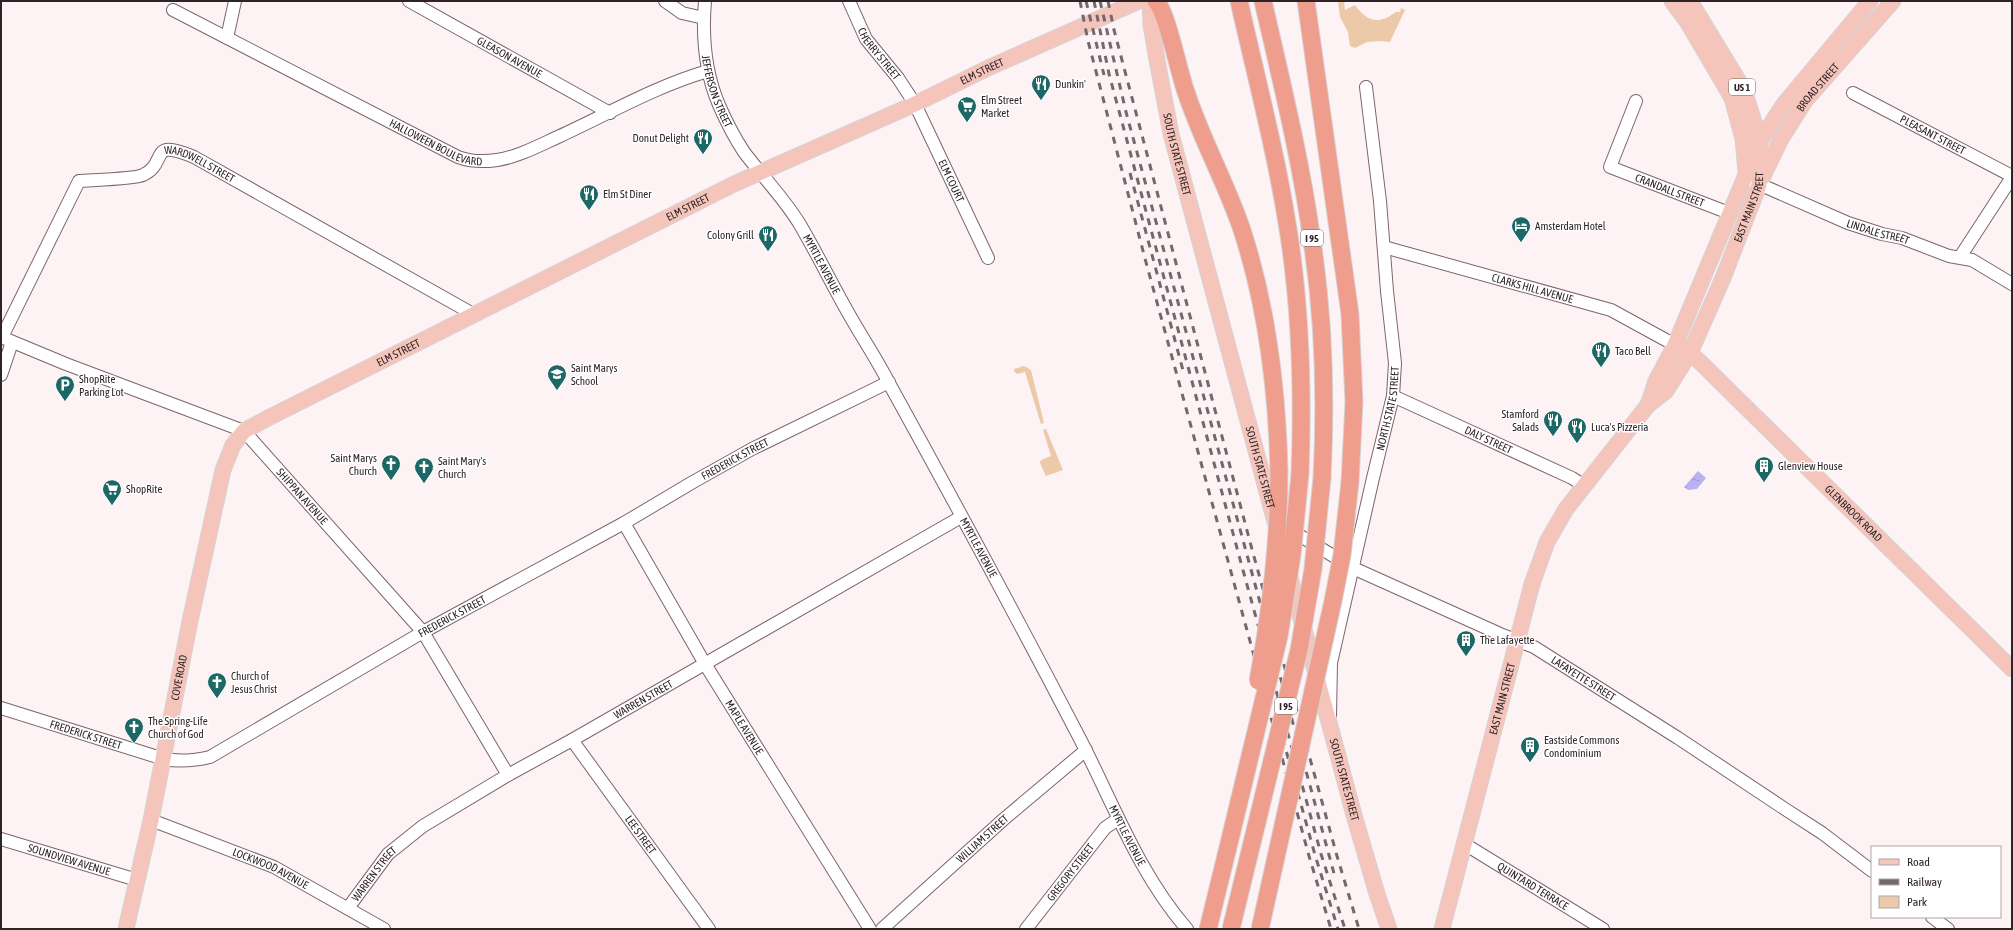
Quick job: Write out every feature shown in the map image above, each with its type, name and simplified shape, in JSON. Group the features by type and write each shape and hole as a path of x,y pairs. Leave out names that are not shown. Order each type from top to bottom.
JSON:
{"highway":[{"path":"1156,1 1164,14 1177,65 1187,96 1232,200 1250,255 1258,288 1270,354 1277,416 1279,471 1278,529 1272,601 1231,835"},
{"name":"I 95","path":"1208,929 1279,636 1292,555 1300,474 1301,386 1298,311 1294,271 1281,190 1239,1"},
{"name":"I 95","path":"1231,929 1300,643 1313,569 1322,478 1324,363 1313,241 1298,161 1263,1"},
{"path":"1260,929 1342,555 1350,482 1354,402 1350,314 1306,1"}],"main road":[{"name":"ELM STREET","path":"244,431 473,314 761,171 915,104 988,68 1139,1"},
{"name":"SOUTH STATE STREET","path":"1150,1 1155,53 1171,134 1330,726 1377,894 1389,929"},
{"name":"EAST MAIN STREET","path":"1648,405 1656,381 1676,345 1744,175 1743,139 1732,98 1688,23 1672,1"},
{"name":"EAST MAIN STREET","path":"1442,929 1463,843 1517,641 1537,568 1547,542 1560,517 1583,486 1648,405 1666,390 1690,353 1723,278 1759,185 1760,141 1744,90 1690,1"},
{"name":"BROAD STREET","path":"1744,175 1760,141 1784,104 1870,1"},
{"name":"BROAD STREET","path":"1759,185 1781,139 1799,110 1893,1"},
{"name":"GLENBROOK ROAD","path":"1676,345 1690,353 2012,669"},
{"name":"COVE ROAD","path":"126,929 164,759 189,628 223,470 233,445 244,431"}],"street":[{"path":"227,38 235,1"},
{"name":"GLEASON AVENUE","path":"410,1 610,113"},
{"path":"665,1 682,13 704,18"},
{"name":"JEFFERSON STREET","path":"706,1 704,42 708,71 718,102 730,129 744,152 761,171"},
{"name":"CHERRY STREET","path":"848,1 866,39 898,78 915,104"},
{"name":"HALLOWEEN BOULEVARD","path":"173,10 465,160 484,162 512,156 610,113 682,79 708,71"},
{"name":"NORTH STATE STREET","path":"1330,726 1331,663 1393,396 1395,363 1380,201 1366,87"},
{"name":"PLEASANT STREET","path":"1853,92 2012,176"},
{"name":"CRANDALL STREET","path":"1636,101 1610,167 1729,213"},
{"name":"ELM COURT","path":"915,104 988,258"},
{"name":"WARDWELL STREET","path":"1,375 5,339 78,181 142,176 152,169 159,155 166,149 176,149 194,157 473,314"},
{"name":"MYRTLE AVENUE","path":"761,171 799,223 849,315 889,382 1086,750 1118,819 1163,898 1187,929"},
{"name":"LINDALE STREET","path":"1744,175 1759,185 1848,223 1882,234 1902,238 1949,256 1972,260 2012,284"},
{"path":"1960,257 2012,176"},
{"name":"CLARKS HILL AVENUE","path":"1384,247 1611,310 1676,345"},
{"name":"SHIPPAN AVENUE","path":"5,339 244,431 423,632 508,775"},
{"name":"FREDERICK STREET","path":"1,708 164,759 180,762 196,761 210,757 423,632 624,523 752,449 889,382"},
{"name":"DALY STREET","path":"1393,396 1572,478 1583,486"},
{"name":"WARREN STREET","path":"348,908 388,854 423,826 508,775 572,740 961,517"},
{"name":"LAFAYETTE STREET","path":"1275,521 1353,568 1517,641 1534,647 1678,738 1822,833 1871,870"},
{"name":"MAPLE AVENUE","path":"624,523 705,664 870,929"},
{"name":"LEE STREET","path":"572,740 709,929"},
{"name":"WILLIAM STREET","path":"882,929 1004,819 1086,750"},
{"name":"GREGORY STREET","path":"1026,929 1105,828 1118,819"},
{"name":"LOCKWOOD AVENUE","path":"151,820 274,867 384,929"},
{"name":"SOUNDVIEW AVENUE","path":"1,838 137,880"},
{"name":"QUINTARD TERRACE","path":"1463,843 1603,929"},
{"path":"1933,918 1948,929"}],"green space":[{"path":"1338,1 1344,1 1345,10 1355,5 1361,13 1373,20 1383,19 1400,12 1401,8 1405,10 1390,42 1367,42 1355,48 1350,46 1348,32 1340,17"},
{"path":"1024,366 1031,370 1044,423 1041,424 1025,372 1017,374 1014,371 1014,369"},
{"path":"1046,429 1063,470 1046,476 1040,463 1041,460 1051,456 1043,430"}],"water":[{"path":"1698,471 1706,478 1697,489 1688,490 1684,487"}],"railway":[{"path":"1080,1 1088,41 1147,266 1309,856 1331,929"},
{"path":"1086,1 1104,75"},
{"path":"1094,1 1109,74 1241,563 1321,854 1345,929"},
{"path":"1100,1 1126,112 1335,877"},
{"path":"1108,1 1114,30 1253,553 1337,856 1359,929"},
{"path":"1130,173 1184,374"},
{"path":"1279,725 1315,855 1338,929"}],"place":[{"name":"Dunkin'","path":"1041,101"},
{"name":"Elm Street Market","path":"967,123"},
{"name":"Donut Delight","path":"703,155"},
{"name":"Elm St Diner","path":"589,211"},
{"name":"Amsterdam Hotel","path":"1521,243"},
{"name":"Colony Grill","path":"768,252"},
{"name":"Taco Bell","path":"1601,368"},
{"name":"Saint Marys School","path":"557,391"},
{"name":"ShopRite Parking Lot","path":"65,402"},
{"name":"Stamford Salads","path":"1553,437"},
{"name":"Luca's Pizzeria","path":"1577,444"},
{"name":"Saint Marys Church","path":"391,481"},
{"name":"Glenview House","path":"1764,483"},
{"name":"Saint Mary's Church","path":"424,484"},
{"name":"ShopRite","path":"112,506"},
{"name":"The Lafayette","path":"1466,657"},
{"name":"Church of Jesus Christ","path":"217,699"},
{"name":"The Spring-Life Church of God","path":"134,744"},
{"name":"Eastside Commons Condominium","path":"1530,763"}]}
